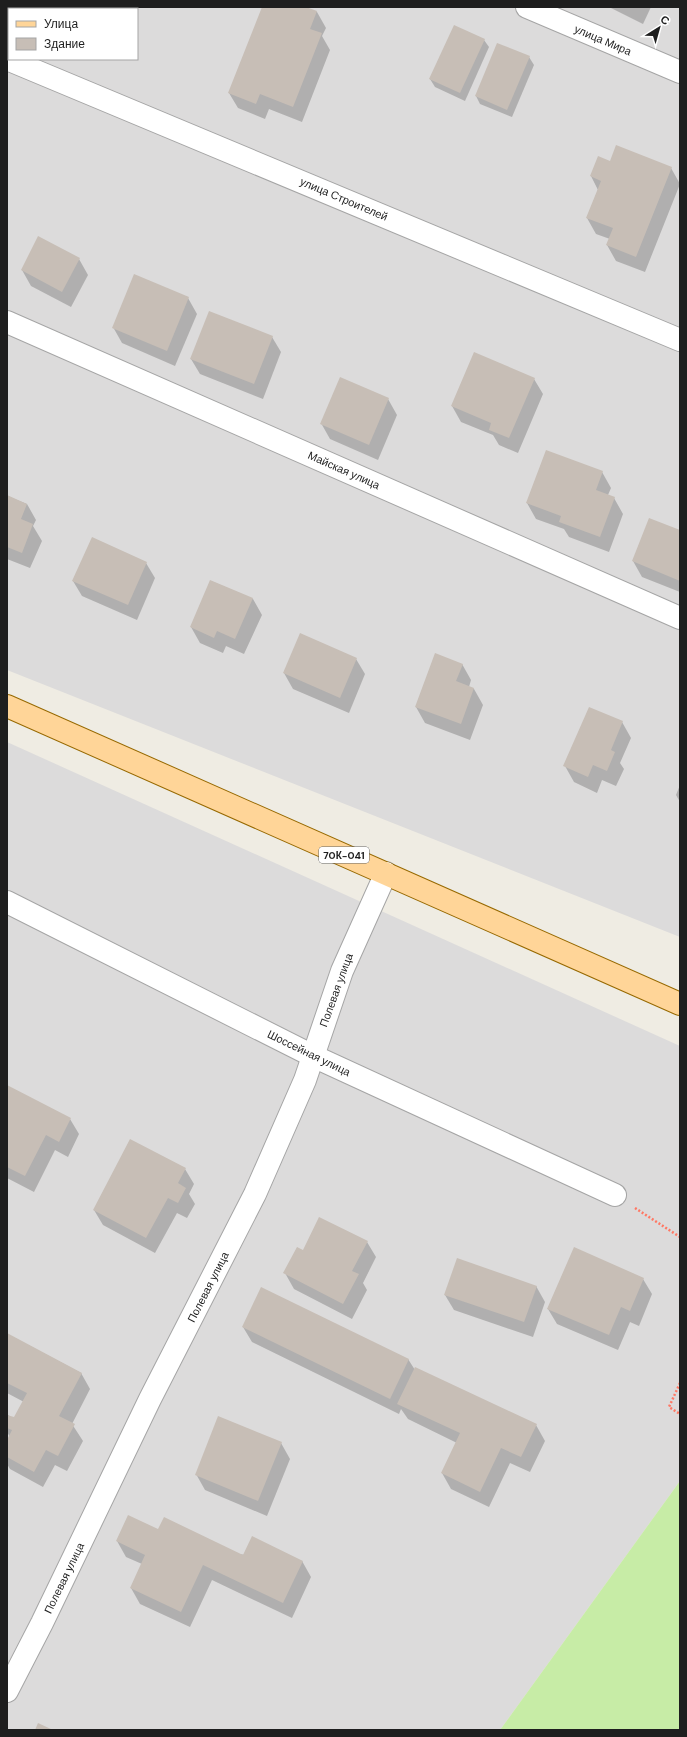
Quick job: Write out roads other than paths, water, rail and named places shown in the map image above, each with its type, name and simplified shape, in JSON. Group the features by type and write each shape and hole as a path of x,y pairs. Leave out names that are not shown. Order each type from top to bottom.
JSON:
{"main road":[{"name":"70К-041","path":"7,706 680,1004"}],"street":[{"name":"улица Мира","path":"527,7 680,72"},
{"name":"улица Строителей","path":"12,60 680,340"},
{"name":"Майская улица","path":"7,322 680,618"},
{"name":"Полевая улица","path":"7,1691 42,1623 150,1399 255,1194 305,1080 342,971 386,873"},
{"name":"Шоссейная улица","path":"7,902 313,1056 615,1195"}]}
